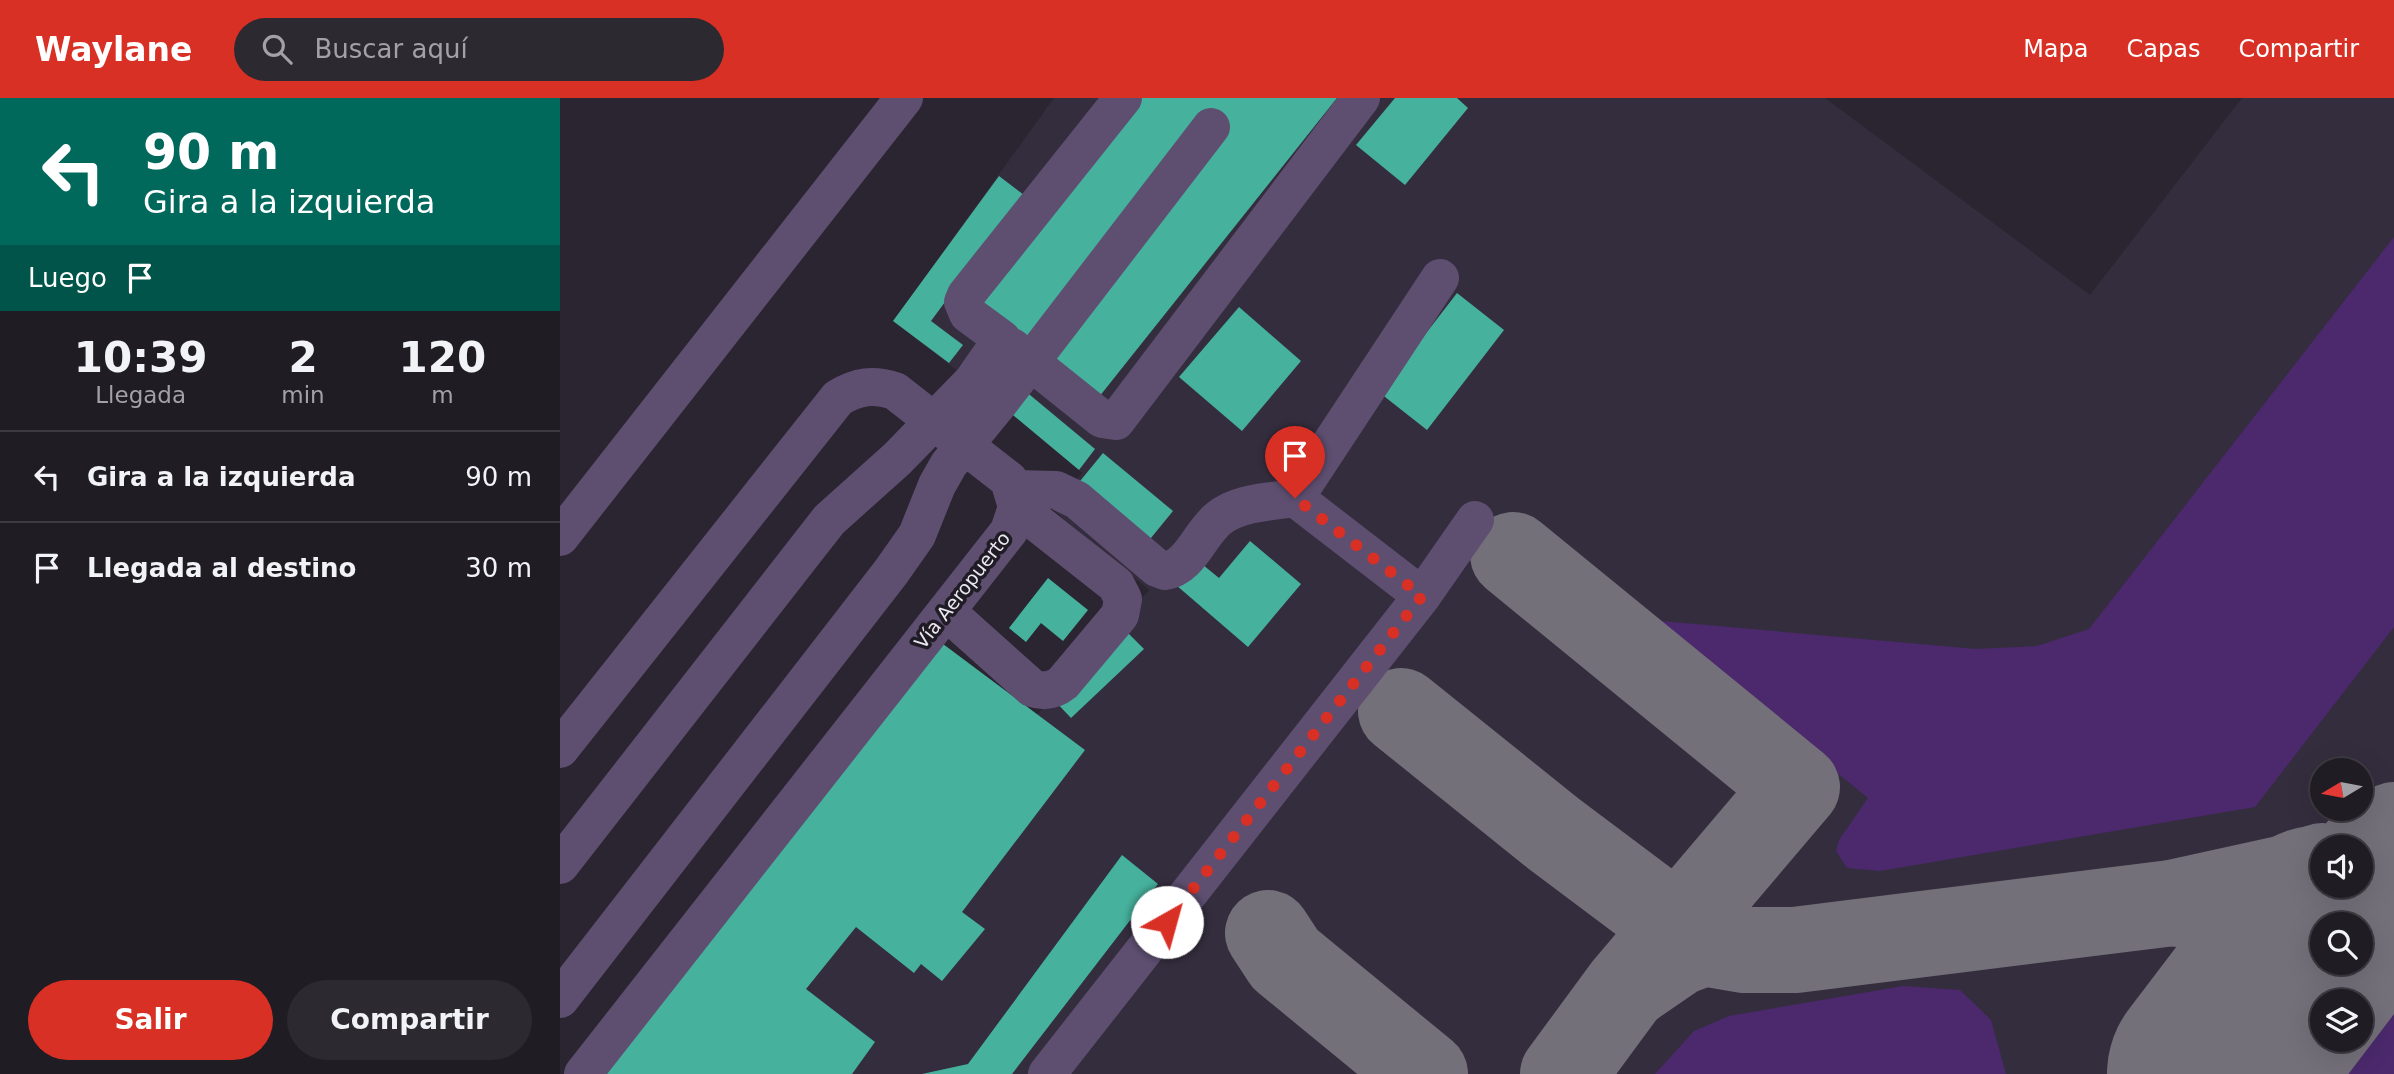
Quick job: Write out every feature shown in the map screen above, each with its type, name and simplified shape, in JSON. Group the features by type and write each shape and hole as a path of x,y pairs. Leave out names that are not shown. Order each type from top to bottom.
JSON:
{"street":[{"path":"560,537 904,98"},
{"path":"1123,98 963,302 968,314 1102,419 1116,421 1361,98"},
{"path":"560,865 829,520 897,459 972,382 1016,350 1211,127"},
{"path":"1015,498 1056,490 1077,500 1157,568 1165,571 1181,564 1209,528 1234,509 1295,498 1440,278"},
{"path":"560,999 917,535 937,485 949,464 965,446 1016,350"},
{"path":"560,749 838,398 852,390 881,387 895,391 1002,472 1015,498 1116,585 1124,599 1120,615 1063,683 1048,691 1032,688 947,612"},
{"name":"Vía Aeropuerto","path":"583,1074 1009,531 1015,498"},
{"path":"1295,498 1422,596"},
{"path":"1047,1074 1422,596 1475,520"}],"shaded area":[{"path":"1054,98 1825,98 2090,295 2242,98 2394,98 2394,1074 593,1074 1037,715 1149,590 1053,510 1082,473 999,403 893,321"},
{"path":"2394,237 2394,627 2255,807 1880,871 1847,868 1836,851 1839,840 1868,798 1650,620 1976,649 2037,646 2089,629"},
{"path":"1903,986 1960,990 1991,1020 2006,1074 1655,1074 1694,1031 1729,1016"},
{"path":"2394,994 2394,1074 2332,1074 2349,1052 2373,1052 2373,1021"}],"building":[{"path":"1136,98 1337,98 1095,402 973,304"},
{"path":"1395,98 1457,98 1468,108 1405,185 1356,145"},
{"path":"999,176 1024,195 931,321 963,345 949,363 893,321"},
{"path":"1457,293 1504,330 1427,430 1380,393"},
{"path":"1239,307 1301,361 1242,431 1179,377"},
{"path":"1024,390 1095,449 1079,470 1007,410"},
{"path":"1103,453 1173,511 1146,544 1076,486"},
{"path":"1250,541 1301,584 1248,647 1176,585 1197,560 1219,578"},
{"path":"1048,578 1088,610 1063,641 1041,623 1026,642 1009,628"},
{"path":"1127,632 1144,649 1071,718 1054,700"},
{"path":"935,638 1085,750 962,912 985,929 942,981 921,964 914,973 856,927 806,989 875,1042 852,1074 593,1074"},
{"path":"1122,855 1158,884 1012,1074 922,1074 968,1064"}],"taxiway":[{"path":"1513,555 1797,787 1627,987 1563,1074"},
{"path":"1401,711 1554,834 1678,927 1733,946"},
{"path":"2373,840 2394,825"},
{"path":"1632,984 1677,953 1704,943 1745,950 1795,950 2172,903 2310,871"},
{"path":"2172,903 2196,907 2214,916 2227,926 2244,953 2250,1000 2246,1021 2235,1048"},
{"path":"1268,933 1285,959 1425,1074"}],"runway":[{"path":"2214,1074 2310,948"}],"route":[{"path":"1167,922 1422,596 1295,498"}]}
